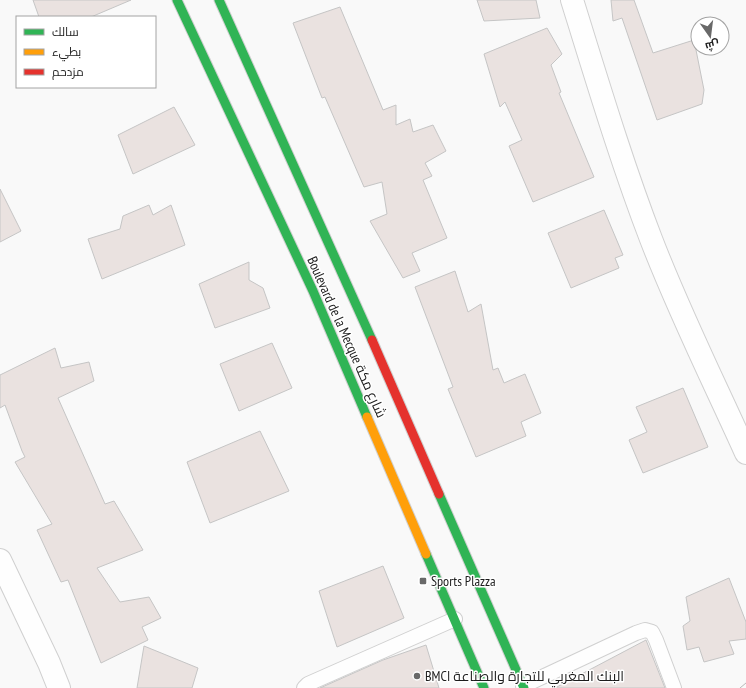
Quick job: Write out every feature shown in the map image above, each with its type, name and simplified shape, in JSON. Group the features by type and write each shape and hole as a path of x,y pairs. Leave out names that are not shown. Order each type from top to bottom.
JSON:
{"main road":[{"name":"Boulevard de la Mecque شارع مكة","path":"177,0 313,291 484,688"},
{"name":"Boulevard de la Mecque شارع مكة","path":"218,0 360,315 523,687"}],"street":[{"path":"572,0 627,174 651,240 746,453"},
{"path":"0,560 49,663 59,688"}],"lane":[{"path":"304,688 308,684 455,619"},
{"path":"523,687 645,630 652,632 656,640 674,688"}],"building":[{"path":"33,0 131,0 93,16 39,16"},
{"path":"477,0 536,0 540,18 484,21"},
{"path":"611,0 634,0 653,53 690,41 690,56 697,56 704,90 702,104 657,120 622,18 613,21"},
{"path":"340,7 383,110 396,105 396,125 410,119 413,132 433,125 446,151 425,163 432,176 423,180 447,238 412,253 420,271 403,278 370,221 387,214 382,182 364,187 325,97 322,98 293,23"},
{"path":"547,28 562,54 551,65 561,92 559,93 594,177 533,202 509,146 522,140 505,102 500,107 484,54"},
{"path":"174,107 195,145 133,174 118,135"},
{"path":"0,189 21,231 0,242"},
{"path":"149,205 153,215 171,205 185,245 102,279 88,239 120,229 123,216"},
{"path":"604,210 623,255 615,258 619,268 571,288 548,233"},
{"path":"249,262 249,280 263,288 270,308 215,328 199,284"},
{"path":"455,271 468,312 481,304 493,370 498,368 504,383 525,374 541,413 521,422 526,436 476,457 448,389 453,387 415,287"},
{"path":"272,343 292,388 239,411 220,364"},
{"path":"55,348 61,368 89,362 94,381 58,398 105,504 114,501 143,550 97,568 120,602 149,597 161,618 142,627 148,640 101,663 68,580 61,582 37,530 52,524 15,462 25,457 5,405 0,408 0,375"},
{"path":"683,388 708,447 643,473 629,440 647,432 636,407"},
{"path":"260,431 289,491 210,523 187,462"},
{"path":"383,566 404,618 337,647 319,591"},
{"path":"729,578 746,622 746,639 729,641 734,654 704,662 699,647 687,650 683,626 690,621 686,597"},
{"path":"646,640 665,688 555,688"},
{"path":"426,645 439,688 320,688 383,660"},
{"path":"144,646 198,668 192,688 137,688"}],"tram line":[{"path":"740,688 746,683"}],"traffic: fast":[{"path":"177,0 313,291 367,417"},
{"path":"219,0 372,340"},
{"path":"439,494 524,688"},
{"path":"426,554 484,688"}],"traffic: slow":[{"path":"367,417 426,554"}],"traffic: jam":[{"path":"372,340 439,494"}],"place":[{"name":"Sports Plazza","path":"423,581"},
{"name":"BMCI البنك المغربي للتجارة والصناعة","path":"417,676"}]}
